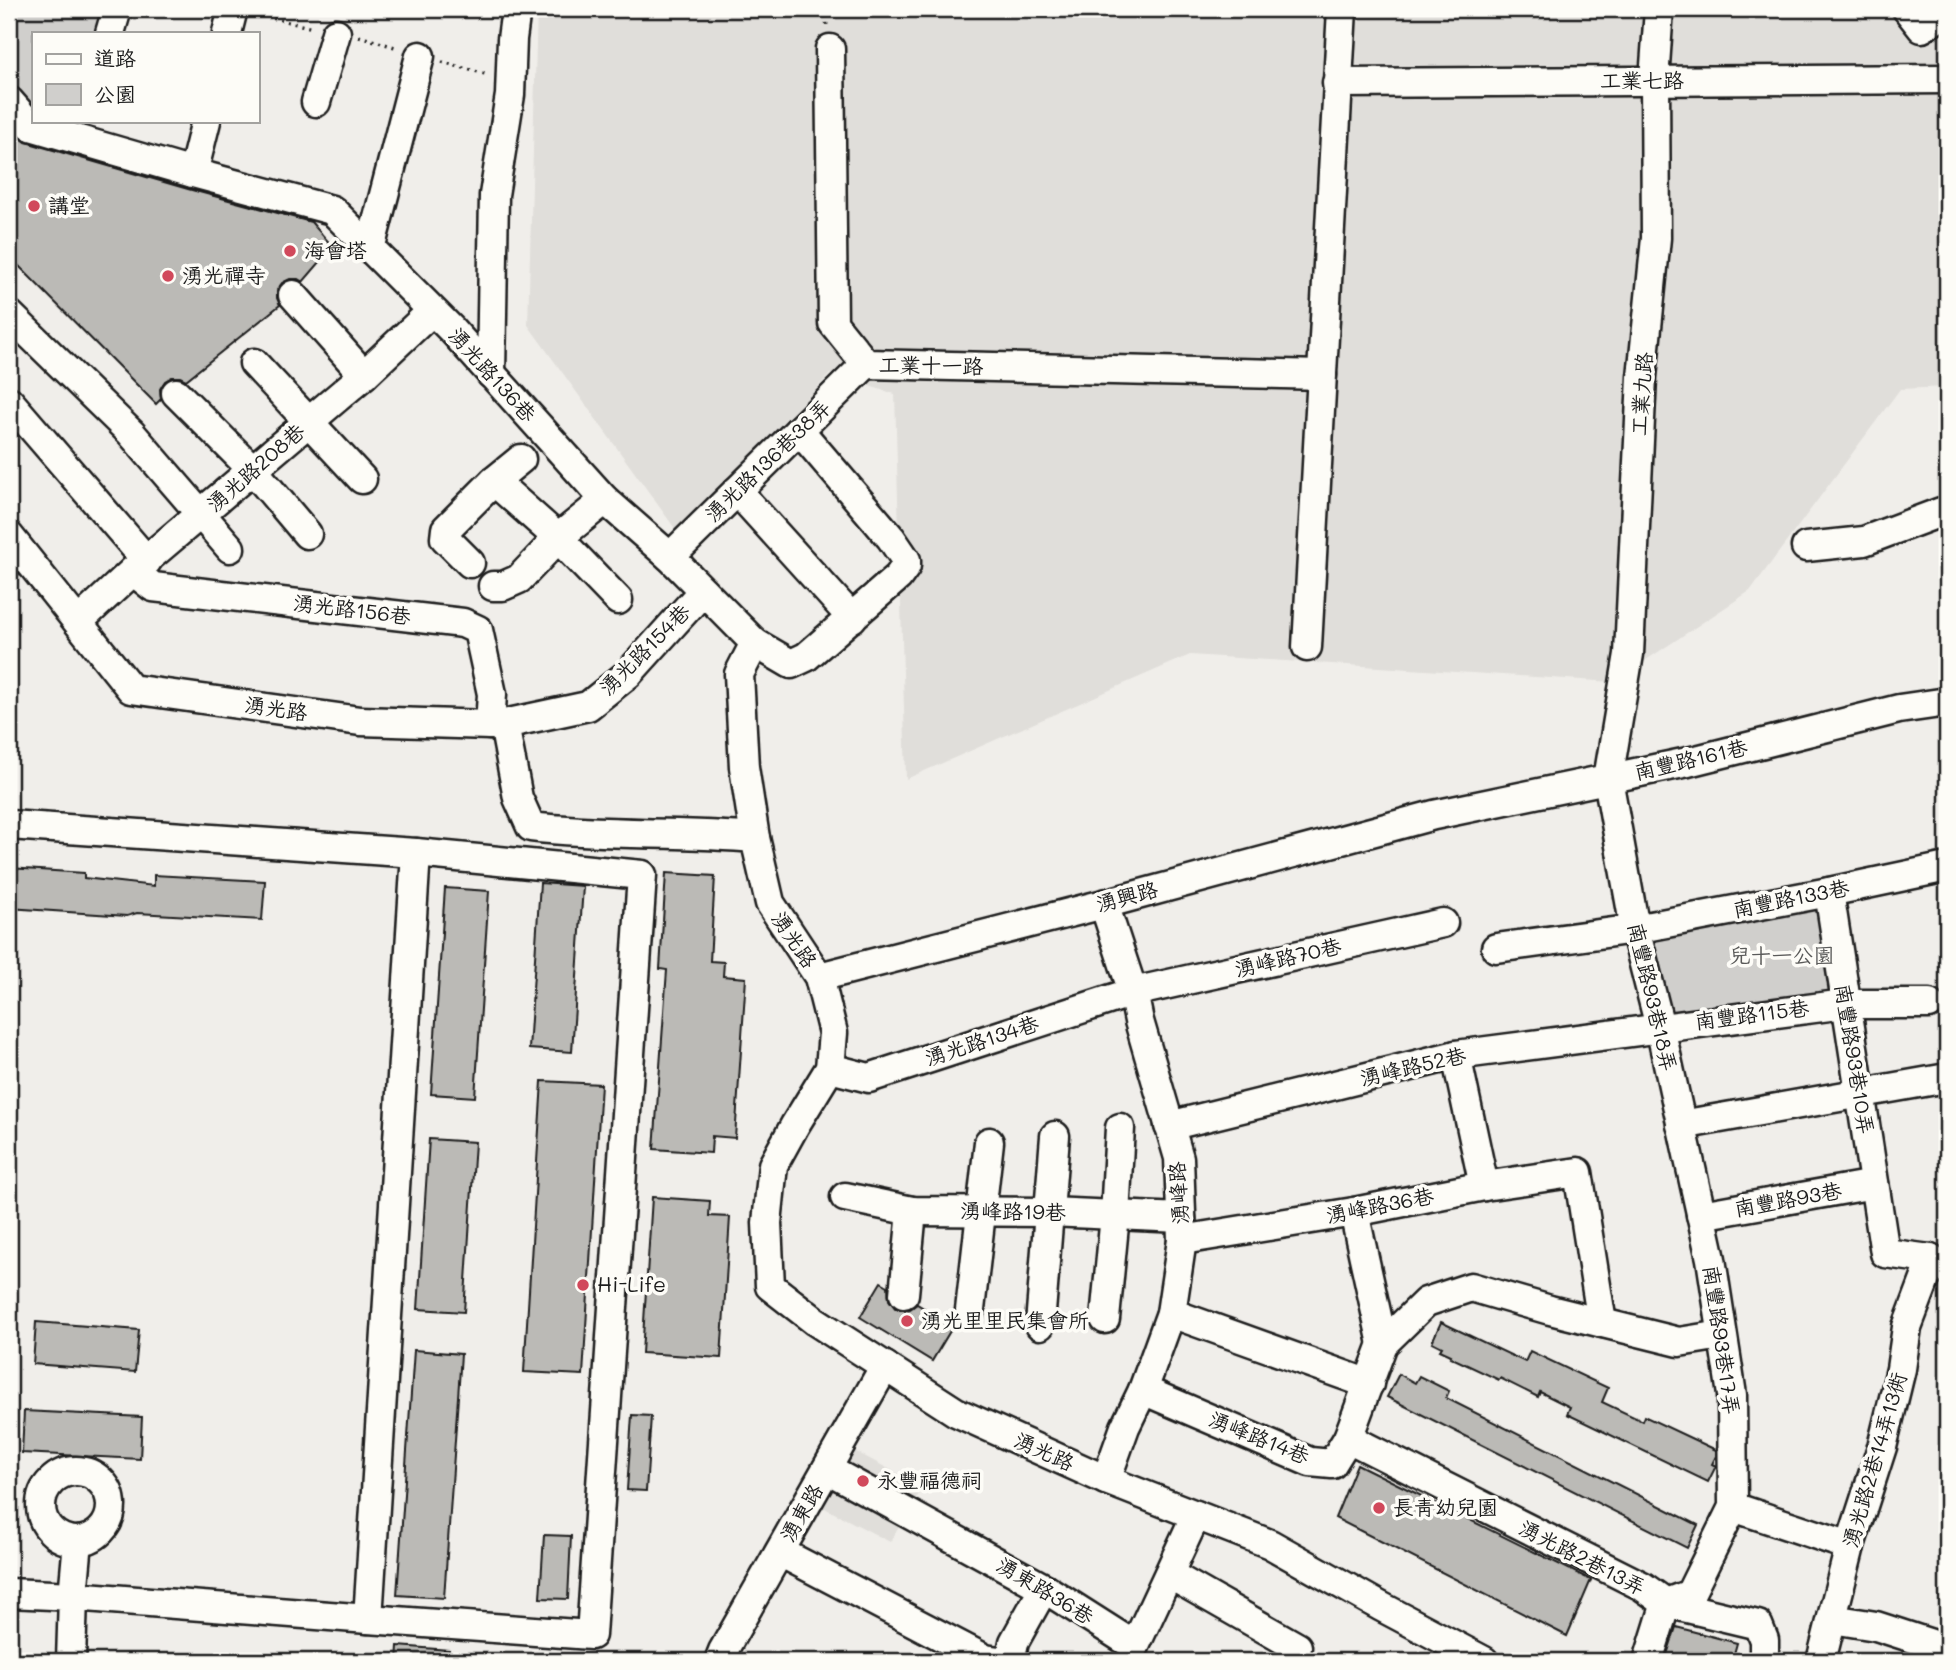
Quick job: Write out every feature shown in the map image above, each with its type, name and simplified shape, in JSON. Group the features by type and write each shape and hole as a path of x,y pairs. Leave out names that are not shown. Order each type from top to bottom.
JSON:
{"street":[{"path":"110,32 117,9"},
{"path":"227,32 233,9"},
{"path":"491,374 494,195 510,95 516,9"},
{"path":"1307,648 1342,9"},
{"name":"工業九路","path":"1608,779 1629,654 1642,377 1656,238 1654,79 1658,9"},
{"path":"1907,9 1922,28 1947,11"},
{"path":"316,102 336,33"},
{"name":"工業十一路","path":"830,49 833,323 866,365 1322,375"},
{"path":"370,249 420,56"},
{"name":"工業七路","path":"1337,83 1947,79"},
{"name":"湧光路136巷","path":"9,101 32,125 85,131 193,173 332,210 452,330 605,500 670,557 755,643 791,664 796,663 852,618"},
{"path":"193,173 206,122"},
{"path":"293,295 364,375"},
{"name":"湧光路208巷","path":"78,622 364,375 432,311"},
{"path":"9,314 131,433 230,548"},
{"path":"254,363 362,479"},
{"name":"湧光路136巷38弄","path":"670,557 866,365"},
{"path":"177,393 253,470 307,534"},
{"path":"9,401 78,479 140,566"},
{"path":"737,491 852,618 898,577 906,566 906,560 891,538 799,430"},
{"path":"470,563 445,538 446,528 521,458"},
{"path":"494,481 558,538 618,600"},
{"path":"493,586 503,586 519,579 558,538 605,500"},
{"path":"1806,547 1864,541 1941,512 1947,513"},
{"name":"湧光路","path":"9,536 131,689 359,721 496,724"},
{"name":"湧光路156巷","path":"140,566 153,587 463,623 478,630 496,724"},
{"name":"湧光路154巷","path":"496,724 588,706 628,674 703,591"},
{"path":"496,724 518,797 531,827 562,831 755,838 744,766 739,674 755,643"},
{"name":"南豐路161巷","path":"1434,815 1688,762 1899,709 1947,702"},
{"name":"南豐路93巷18弄","path":"1608,779 1635,929 1660,1027 1701,1215"},
{"name":"湧興路","path":"819,977 1434,815"},
{"path":"9,825 415,853 642,875 591,1635 9,1593"},
{"name":"湧光路","path":"755,838 770,903 819,977 833,1033 831,1068 773,1165 767,1223 770,1286 815,1321 956,1412 1106,1480 1270,1544 1484,1661"},
{"path":"368,1619 415,853"},
{"name":"南豐路133巷","path":"1496,948 1635,929 1947,867"},
{"name":"南豐路93巷10弄","path":"1829,892 1885,1253 1938,1264"},
{"name":"湧峰路","path":"1104,904 1133,992 1179,1158 1182,1229 1171,1313 1106,1480"},
{"name":"湧峰路70巷","path":"1133,992 1443,923"},
{"name":"湧光路134巷","path":"831,1068 869,1078 1133,992"},
{"name":"南豐路115巷","path":"1660,1027 1845,1004 1929,1004"},
{"name":"湧峰路52巷","path":"1169,1126 1456,1055 1660,1027"},
{"path":"1456,1055 1484,1186"},
{"path":"1681,1125 1947,1078"},
{"path":"1105,1319 1120,1128"},
{"path":"1040,1325 1055,1136"},
{"path":"970,1310 989,1142"},
{"name":"湧峰路36巷","path":"1182,1229 1354,1212 1484,1186 1578,1172 1602,1323"},
{"name":"南豐路93巷","path":"1701,1215 1874,1184"},
{"name":"湧峰路19巷","path":"845,1197 912,1211 1115,1214 1182,1229"},
{"path":"904,1294 912,1211"},
{"path":"1354,1212 1383,1343"},
{"name":"南豐路93巷17弄","path":"1701,1215 1732,1395 1733,1507"},
{"name":"湧光路2巷14弄13衖","path":"1821,1661 1850,1546 1882,1447 1901,1369 1907,1327 1928,1269 1938,1264"},
{"path":"1383,1343 1426,1303 1471,1287 1679,1342 1723,1335"},
{"path":"1171,1313 1369,1384"},
{"name":"湧峰路14巷","path":"1143,1390 1310,1462 1332,1464 1348,1438 1383,1343"},
{"name":"湧東路","path":"719,1661 886,1366"},
{"name":"湧光路2巷13弄","path":"1348,1438 1642,1586 1666,1604"},
{"name":"湧東路36巷","path":"827,1469 1044,1588 1135,1646 1196,1515"},
{"path":"1648,1661 1666,1604 1690,1594 1733,1507 1850,1546"},
{"path":"71,1661 78,1542"},
{"path":"780,1552 985,1659 999,1661"},
{"path":"1169,1574 1297,1647"},
{"path":"1010,1661 1014,1642 1044,1588"},
{"path":"1666,1604 1758,1625 1765,1640 1764,1661"},
{"path":"1832,1619 1876,1626 1947,1649"}],"path":[{"path":"251,9 272,18 364,37 496,77 510,95"}],"shaded area":[{"path":"537,9 1947,9 1947,387 1900,389 1750,591 1613,682 1190,655 906,779 895,394 830,374 679,534 528,325"},
{"path":"847,1447 923,1487 890,1542 815,1503"}],"green space":[{"path":"9,9 110,9 103,32 32,32 32,115 9,87"},
{"name":"兒十一公園","path":"1819,904 1832,994 1666,1016 1647,935"}],"building":[{"name":"湧光禪寺","path":"9,129 26,142 311,222 333,247 303,282 290,279 282,283 277,290 280,305 186,380 172,377 165,381 160,389 161,399 156,404 9,256"},
{"path":"9,868 84,873 84,878 154,886 154,875 265,881 262,920 137,913 127,916 9,908"},
{"path":"666,873 715,876 710,961 724,962 723,976 746,978 735,1138 712,1136 711,1153 654,1149 667,970 660,969"},
{"path":"540,883 583,886 572,1052 529,1049"},
{"path":"445,888 489,891 475,1097 431,1094"},
{"path":"542,1081 601,1084 583,1375 524,1372"},
{"path":"429,1139 475,1142 464,1312 418,1309"},
{"path":"652,1197 710,1201 709,1216 730,1217 721,1358 642,1353"},
{"name":"湧光里里民集會所","path":"881,1282 888,1286 889,1300 895,1308 910,1309 917,1304 953,1326 932,1361 860,1317"},
{"path":"36,1322 139,1330 135,1372 33,1364"},
{"path":"1441,1322 1525,1362 1530,1351 1608,1388 1602,1402 1642,1421 1644,1416 1716,1450 1712,1464 1716,1466 1708,1482 1567,1414 1570,1407 1540,1392 1538,1397 1450,1357 1451,1355 1440,1350 1442,1347 1432,1342"},
{"path":"414,1350 461,1354 444,1598 397,1595"},
{"path":"1399,1374 1415,1383 1419,1376 1449,1391 1446,1398 1698,1525 1687,1548 1387,1397"},
{"path":"24,1411 142,1417 140,1459 22,1453"},
{"path":"632,1415 651,1416 646,1491 627,1490"},
{"path":"1357,1464 1591,1580 1567,1636 1335,1518"},
{"path":"544,1535 571,1536 568,1599 540,1598"},
{"path":"1676,1627 1737,1643 1732,1661 1665,1661"},
{"path":"398,1646 449,1650 449,1661 397,1661"}],"place":[{"name":"講堂","path":"34,206"},
{"name":"海會塔","path":"290,251"},
{"name":"湧光禪寺","path":"168,276"},
{"name":"Hi-Life","path":"583,1285"},
{"name":"湧光里里民集會所","path":"907,1321"},
{"name":"永豐福德祠","path":"863,1481"},
{"name":"長青幼兒園","path":"1379,1508"}]}
